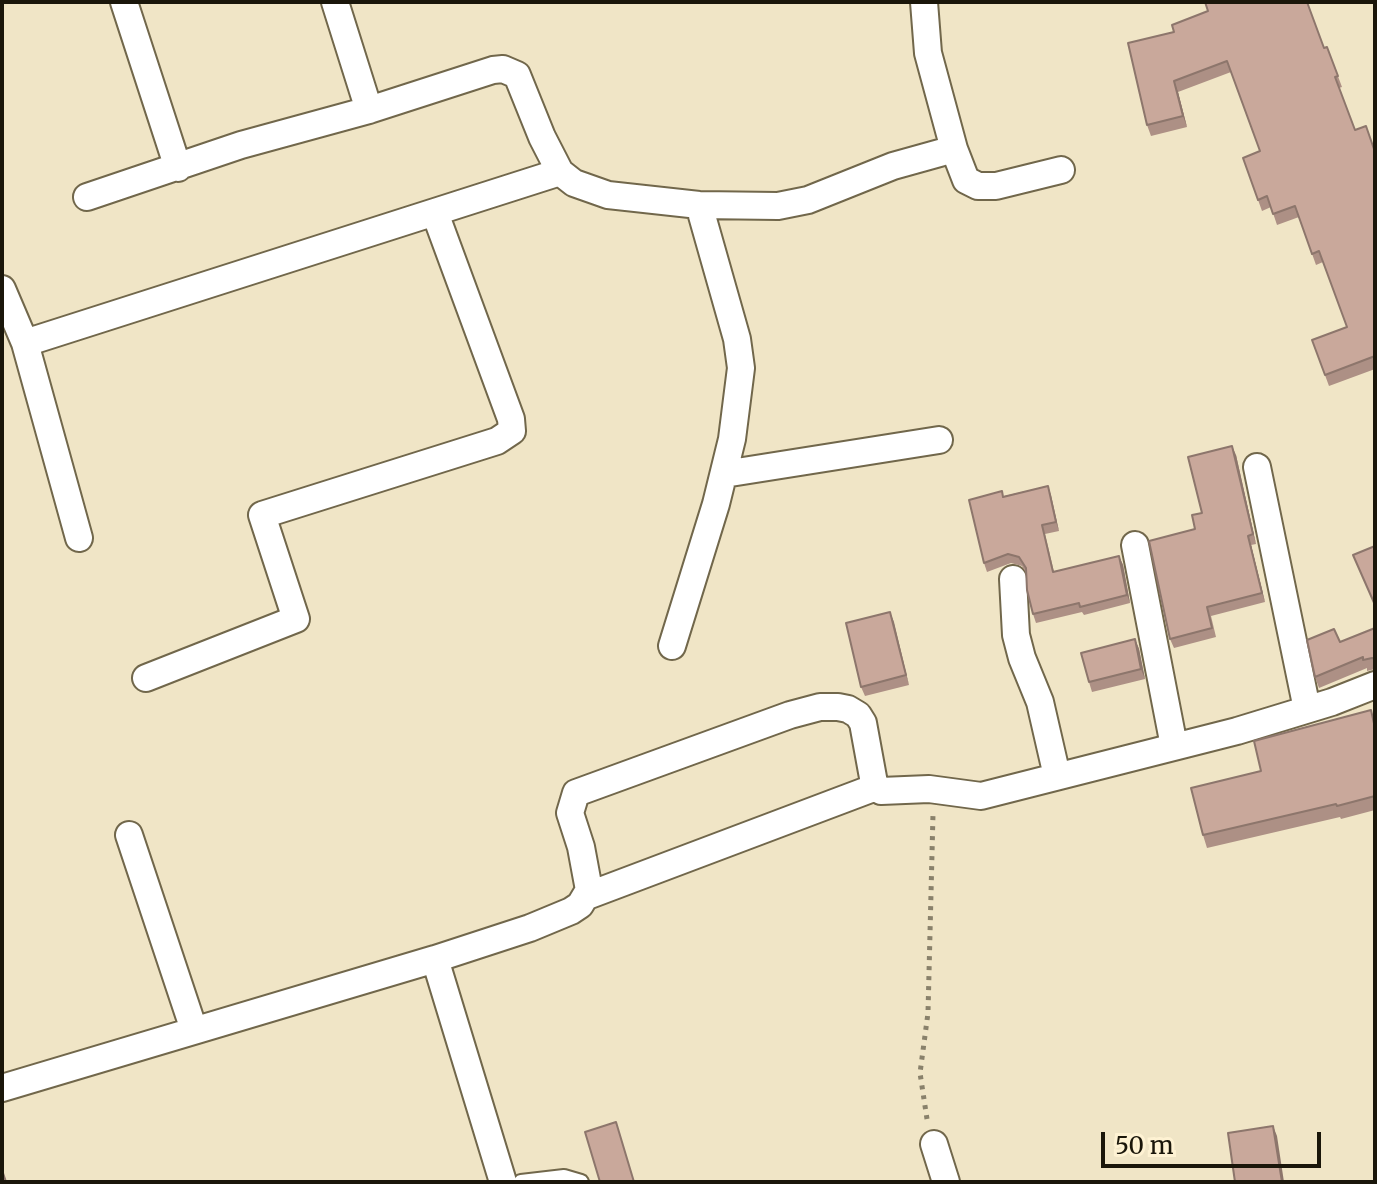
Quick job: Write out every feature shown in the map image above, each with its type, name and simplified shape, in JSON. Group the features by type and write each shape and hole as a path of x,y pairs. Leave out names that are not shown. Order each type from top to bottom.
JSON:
{"street":[{"path":"124,2 178,168"},
{"path":"335,2 369,110"},
{"path":"924,2 928,53 963,175 971,184 996,186 1061,170"},
{"path":"87,197 241,145 369,110 493,70 509,70 517,75 560,172 574,183 608,195 699,205 778,206 808,200 893,166 954,149"},
{"path":"25,343 560,172"},
{"path":"672,646 724,474 741,368 737,339 699,205"},
{"path":"146,678 296,619 262,515 497,441 512,431 511,419 435,213"},
{"path":"2,289 25,343 79,538"},
{"path":"724,474 939,440"},
{"path":"1257,467 1307,709"},
{"path":"1135,545 1174,746"},
{"path":"1013,579 1016,635 1025,668 1040,702 1057,776"},
{"path":"587,896 876,787 889,792 916,788 981,796 1237,731 1375,685"},
{"path":"2,1088 435,959 571,911 587,896 589,881 570,813 573,798 581,790 790,715 829,707 848,709 861,718 876,787"},
{"path":"129,835 194,1030"},
{"path":"435,959 503,1182"},
{"path":"934,1144 946,1182"}],"lane":[{"path":"521,1182 564,1177 581,1182"}],"path":[{"path":"934,789 928,1013 920,1073 922,1097 934,1144"}],"building":[{"path":"1205,2 1307,2 1338,76 1335,77 1355,130 1366,126 1375,152 1375,356 1325,375 1312,340 1347,327 1319,251 1312,254 1295,206 1273,214 1267,196 1258,200 1243,158 1260,151 1227,61 1174,81 1183,116 1147,125 1128,43 1174,32 1172,25 1208,11"},
{"path":"1232,446 1253,534 1248,536 1262,593 1207,607 1212,628 1170,639 1149,541 1195,529 1192,515 1202,513 1188,457"},
{"path":"1048,486 1056,522 1042,525 1053,572 1119,556 1127,595 1080,607 1079,603 1033,614 1026,568 1019,557 1008,554 984,563 969,500 1002,491 1003,497"},
{"path":"1375,546 1375,605 1353,555"},
{"path":"890,612 906,675 861,687 846,623"},
{"path":"1375,628 1375,659 1363,660 1363,657 1315,677 1307,640 1334,629 1340,642"},
{"path":"1135,639 1141,669 1089,682 1081,653"},
{"path":"1371,710 1375,728 1375,796 1203,835 1191,788 1261,771 1254,741"},
{"path":"616,1122 634,1182 600,1182 585,1132"},
{"path":"1273,1126 1282,1182 1235,1182 1228,1133"}]}
